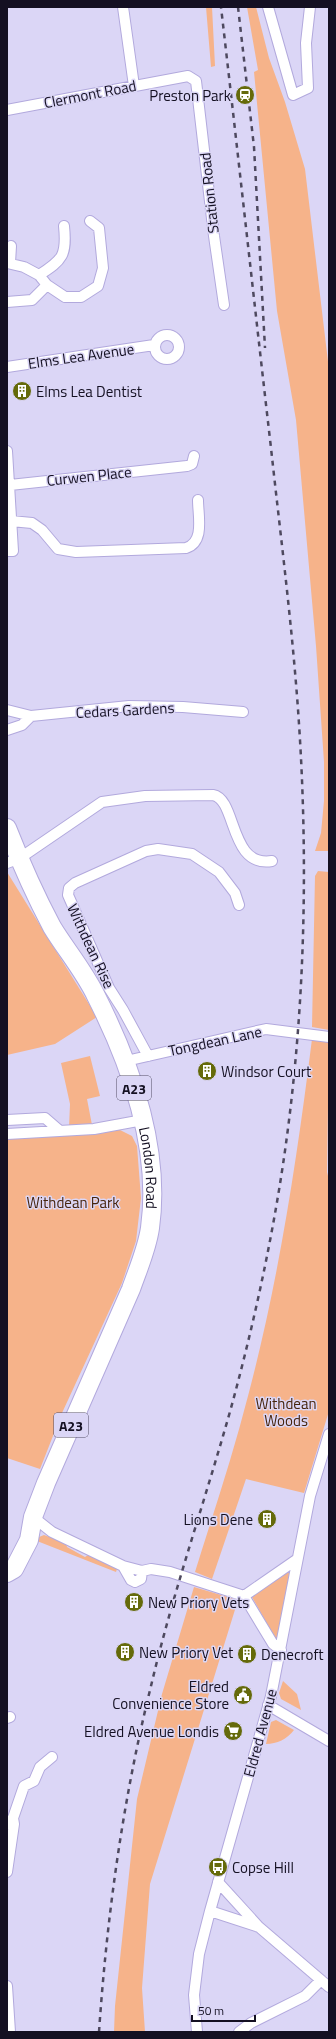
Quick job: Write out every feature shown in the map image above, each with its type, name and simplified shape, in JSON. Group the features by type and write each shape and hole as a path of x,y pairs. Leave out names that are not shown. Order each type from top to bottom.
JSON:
{"highway":[{"name":"London Road","path":"7,828 13,861 52,927 96,994 126,1061 143,1120 151,1171 152,1201 150,1229 143,1256 131,1289 83,1397 14,1569 7,1573"},
{"name":"London Road","path":"7,1562 25,1524 32,1525"}],"street":[{"path":"123,7 134,86"},
{"path":"268,7 293,95 308,88 306,43 310,7"},
{"name":"Clermont Road","path":"7,110 188,76 196,81"},
{"name":"Station Road","path":"196,81 214,236 224,305"},
{"path":"11,246 8,263 24,267 39,275 47,285 65,297 81,297 98,286 103,268 99,228 90,221"},
{"path":"39,275 56,264 62,256 65,239 64,226"},
{"path":"7,302 32,300 47,285"},
{"name":"Elms Lea Avenue","path":"7,367 154,346"},
{"path":"7,451 13,551 7,551"},
{"name":"Curwen Place","path":"10,485 187,466 192,464 194,456"},
{"path":"11,521 27,522 37,526 53,545 62,551 76,552 186,548 194,543 198,536 198,500"},
{"name":"Cedars Gardens","path":"7,710 31,716 129,706 183,707 243,712"},
{"name":"Cedars Gardens","path":"7,730 22,724 31,716"},
{"path":"13,861 102,802 145,796 213,795 221,800 247,853 257,861 272,861"},
{"name":"Withdean Rise","path":"148,1056 109,988 92,953 68,895 69,888 75,882 104,869 146,851 158,849 192,854 219,872 235,893 239,905"},
{"name":"Tongdean Lane","path":"126,1061 266,1030 329,1037"},
{"path":"7,1120 45,1118 60,1131"},
{"path":"7,1134 94,1129 143,1120"},
{"name":"Eldred Avenue","path":"197,2032 194,1995 199,1954 268,1705 281,1650 296,1560 310,1496 329,1434"},
{"path":"32,1525 52,1532 123,1566 142,1571 151,1569 170,1572 244,1596 273,1644 281,1650"},
{"path":"32,1525 39,1530 52,1532"},
{"path":"244,1596 296,1560"},
{"path":"268,1705 329,1741"},
{"path":"7,1872 14,1824 10,1821 24,1786 34,1781 40,1767 52,1756"},
{"path":"218,1882 259,1926 329,1987"},
{"path":"210,1910 259,1926"},
{"path":"239,2032 257,2020 305,1996 321,1980"},
{"path":"7,1986 10,2032"}],"green space":[{"path":"206,7 212,7 215,66 211,67"},
{"path":"247,7 256,7 269,58 285,102 305,169 329,370 329,851 315,851 321,833 324,801 324,762 316,646 296,420 277,311 254,72 258,70"},
{"path":"318,871 329,872 329,1030 312,1027 315,876"},
{"path":"7,872 97,1017 55,1044 7,1055"},
{"name":"Withdean Woods","path":"312,1039 329,1041 327,1172 329,1180 329,1411 304,1493 246,1479 212,1579 195,1572 242,1418 269,1308 286,1219"},
{"path":"90,1056 100,1096 87,1099 92,1125 69,1128 70,1104 61,1063"},
{"name":"Withdean Park","path":"118,1129 132,1136 137,1146 141,1198 136,1241 122,1283 62,1413 40,1469 7,1458 7,1136"},
{"path":"44,1535 66,1543 67,1547 85,1557 88,1555 117,1569 116,1572 37,1541 39,1537"},
{"path":"285,1573 289,1573 290,1576 278,1638 275,1638 252,1597"},
{"path":"194,1587 238,1600 150,1884 142,1988 145,2032 114,2032 115,2006 137,1799 162,1694"},
{"path":"283,1681 297,1694 301,1710 281,1699 279,1693"},
{"path":"276,1720 294,1730 282,1740 266,1744 271,1722"}],"railway":[{"path":"99,2032 102,1988 112,1901 124,1814 132,1771 169,1616 231,1408 256,1307 277,1205 287,1136 298,1034 304,879 302,775 294,655 221,7"},
{"path":"238,7 254,147 265,348"}],"place":[{"name":"Preston Park","path":"245,95"},
{"name":"Elms Lea Dentist","path":"22,391"},
{"name":"Windsor Court","path":"207,1071"},
{"name":"Lions Dene","path":"267,1519"},
{"name":"New Priory Vets","path":"134,1602"},
{"name":"New Priory Vet","path":"125,1652"},
{"name":"Denecroft","path":"247,1654"},
{"name":"Eldred Convenience Store","path":"243,1695"},
{"name":"Eldred Avenue Londis","path":"233,1731"},
{"name":"Copse Hill","path":"218,1867"}]}
